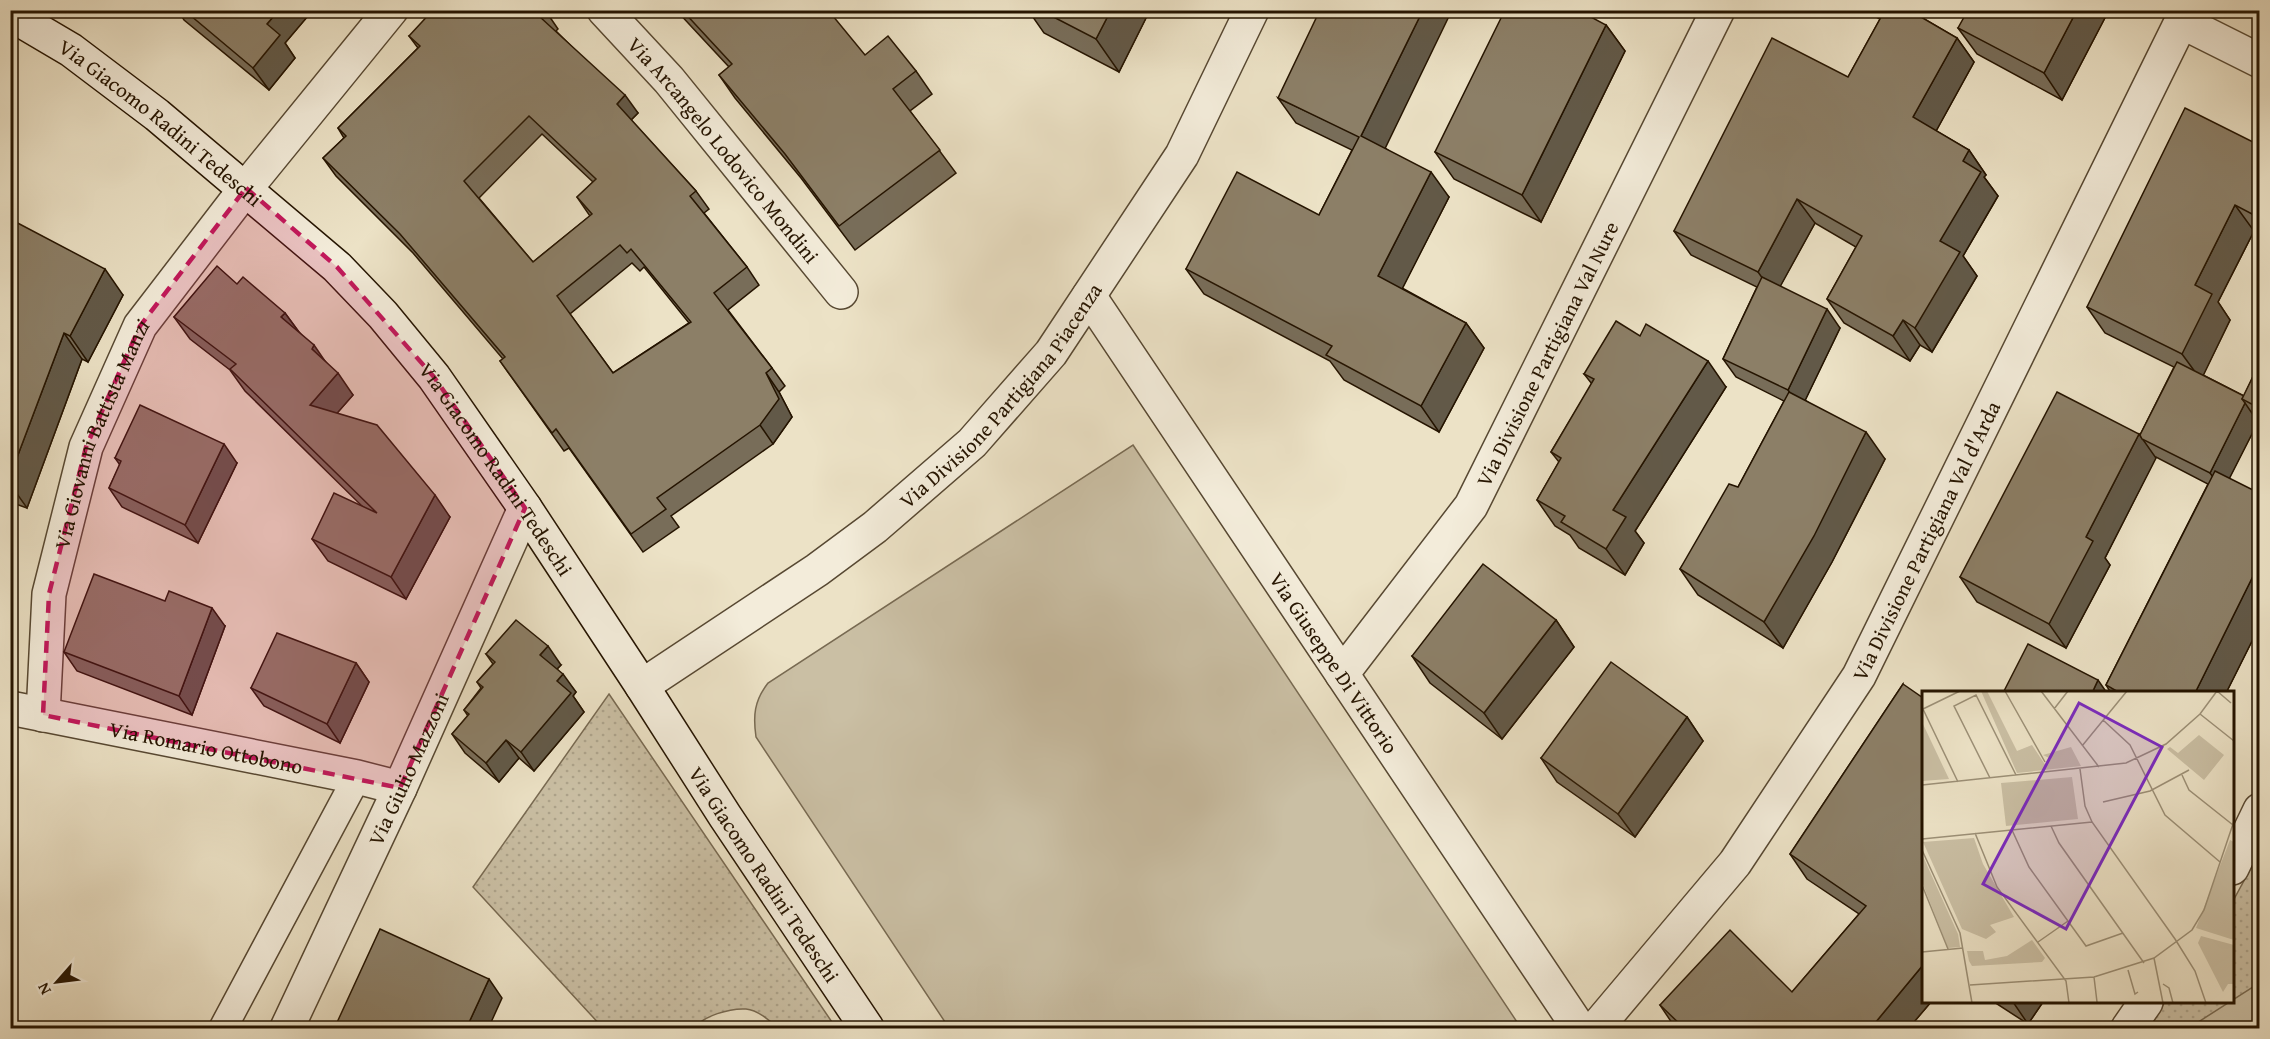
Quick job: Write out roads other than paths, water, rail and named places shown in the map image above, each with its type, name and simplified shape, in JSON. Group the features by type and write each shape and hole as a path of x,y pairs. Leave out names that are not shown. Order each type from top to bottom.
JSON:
{"street":[{"name":"Via Giovanni Battista Manzi","path":"43,714 49,594 86,447 140,326 246,188 391,10"},
{"name":"Via Arcangelo Lodovico Mondini","path":"604,10 669,80 841,291"},
{"name":"Via Divisione Partigiana Piacenza","path":"642,686 817,570 875,526 972,443 1051,353 1182,155 1252,10"},
{"name":"Via Divisione Partigiana Val Nure","path":"1342,674 1471,506 1718,10"},
{"name":"Via Giacomo Radini Tedeschi","path":"10,14 71,50 156,115 338,267 383,315 434,377 525,508 725,816 867,1029"},
{"path":"2185,16 2259,60"},
{"name":"Via Divisione Partigiana Val d'Arda","path":"1596,1029 1735,863 1859,676 2185,16"},
{"name":"Via Giuseppe Di Vittorio","path":"1089,296 1578,1029"},
{"name":"Via Giulio Mazzoni","path":"287,1029 400,788 525,508"},
{"name":"Via Romario Ottobono","path":"10,708 357,777 400,788"},
{"path":"223,1029 357,777"},
{"path":"2234,864 2259,810"},
{"path":"2128,1029 2145,1003"}]}
